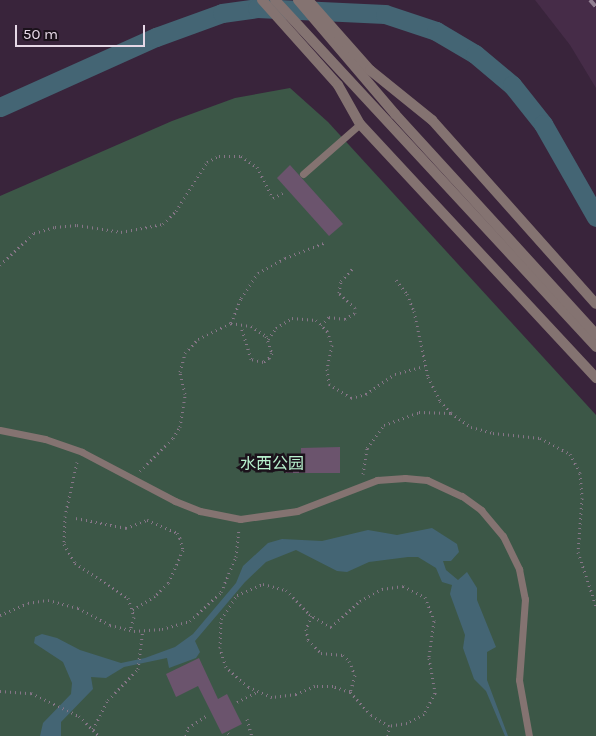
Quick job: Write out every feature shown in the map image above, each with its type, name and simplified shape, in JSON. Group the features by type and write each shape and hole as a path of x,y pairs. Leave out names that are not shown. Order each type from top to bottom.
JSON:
{"street":[{"path":"262,0 338,85 360,124 596,378"},
{"path":"276,0 596,347"},
{"path":"298,0 348,52 432,120 596,304"},
{"path":"308,0 395,114 596,334"}],"lane":[{"path":"303,174 360,124"},
{"path":"0,430 45,439 79,452 135,478 200,511 240,519 296,511 363,485 405,478 427,480 462,496 481,510 503,536 519,569 525,599 519,680 529,736"}],"path":[{"path":"0,265 34,233 55,228 77,226 121,232 163,224 176,211 207,162 219,156 241,156 257,167 273,198 283,193"},
{"path":"135,478 180,427 185,394 180,372 185,352 198,339 231,323 241,298 258,274 285,258 324,243"},
{"path":"321,325 330,317 345,319 355,313 355,308 339,293 340,281 353,268"},
{"path":"396,280 407,294 414,311 424,366 440,401 451,413 471,427 493,433 540,438 570,454 580,473 582,498 578,552 596,606"},
{"path":"268,340 276,328 292,318 308,318 321,325 332,345 327,369 329,384 343,396 359,397 395,374 424,366"},
{"path":"231,323 241,327 260,330 268,340 272,352 263,362 251,359 241,327"},
{"path":"363,485 367,448 384,425 419,412 451,413"},
{"path":"79,452 65,516 64,544 75,563 120,591 133,610 130,630"},
{"path":"76,518 126,528 147,520 177,533 183,550 168,583 155,596 133,610"},
{"path":"0,615 28,603 48,600 78,608 110,625 130,630 143,631 190,621 214,602 229,577 236,557 240,519"},
{"path":"275,585 286,590 312,616 331,628 360,601 382,589 403,586 425,597 434,621 429,658 435,693 431,705 418,719 389,726 371,714 350,692 315,686 296,694 272,698 248,687 226,667 219,633 226,608 237,595 250,588 275,585"},
{"path":"312,616 306,629 308,640 321,653 343,655 349,661 355,675 350,692"},
{"path":"93,729 108,700 138,668 142,656 143,631"},
{"path":"0,691 31,693 73,713 99,736"},
{"path":"237,702 258,692"},
{"path":"186,736 188,728 206,716"},
{"path":"247,719 252,736"},
{"path":"388,736 389,726"},
{"path":"228,733 232,736"}],"shaded area":[{"path":"535,0 596,0 596,88 570,45"}],"green space":[{"name":"水西公园","path":"290,88 328,122 596,415 596,736 0,736 0,196 172,121 235,98"}],"water":[{"path":"432,528 457,544 459,552 451,561 443,561 446,570 458,580 467,572 477,588 477,600 496,647 487,652 487,680 508,736 505,736 486,691 474,679 463,648 465,635 450,594 452,585 442,582 436,568 418,557 408,557 369,562 347,572 337,571 296,550 266,562 245,582 195,641 200,652 196,658 169,668 167,658 124,667 106,678 91,677 93,689 61,722 61,736 40,736 43,723 71,694 72,683 63,662 34,643 35,637 42,634 57,638 80,650 121,663 145,658 175,647 193,634 236,583 243,566 268,543 282,539 322,541 368,530 397,535"}],"building":[{"path":"290,165 343,224 329,236 277,178"},
{"path":"340,447 340,473 285,473 284,457 301,457 301,448"},
{"path":"199,658 218,699 227,694 242,724 222,734 198,686 176,697 166,674"}],"waterway":[{"path":"0,107 156,37 222,13 257,8 385,14 436,31 475,54 512,85 543,124 596,217"}],"railway":[{"path":"590,0 596,7"}]}
